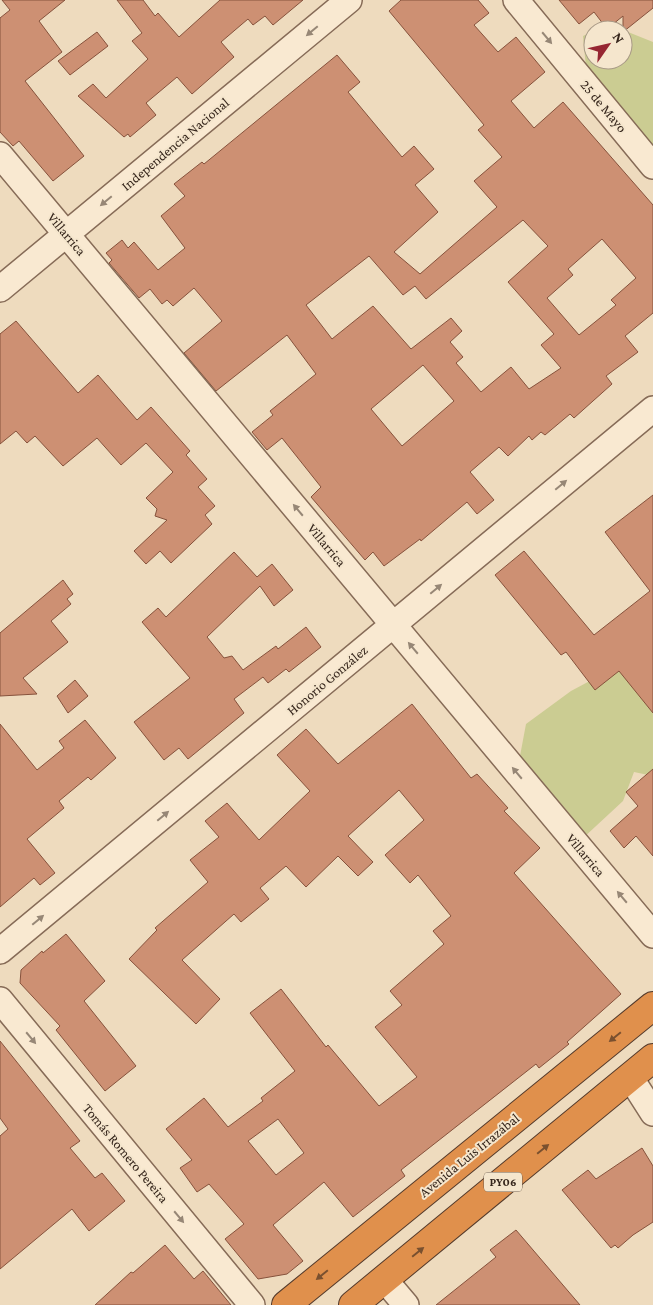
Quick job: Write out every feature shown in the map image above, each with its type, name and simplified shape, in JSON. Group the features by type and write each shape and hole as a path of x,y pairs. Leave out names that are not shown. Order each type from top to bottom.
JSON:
{"highway":[{"name":"Avenida Luis Irrazábal","path":"286,1305 653,1006"},
{"name":"PY06","path":"353,1305 653,1058"}],"street":[{"name":"Independencia Nacional","path":"0,289 350,0"},
{"name":"25 de Mayo","path":"516,0 653,166"},
{"name":"Villarrica","path":"0,155 653,935"},
{"name":"Honorio González","path":"0,951 653,409"},
{"name":"Tomás Romero Pereira","path":"0,1000 252,1305"},
{"path":"630,1078 653,1113"},
{"path":"384,1279 406,1305"}],"green space":[{"path":"633,34 653,42 653,155 588,70 633,70"},
{"path":"653,639 653,776 634,772 623,801 582,839 568,812 520,756 526,724 571,691 616,667"}],"building":[{"path":"2,0 65,0 39,21 62,52 25,81 84,156 53,181 19,141 13,146 0,132 0,18 10,10"},
{"path":"117,0 143,0 155,16 158,13 179,37 220,0 303,0 273,25 265,16 253,25 248,19 221,42 234,57 192,94 177,77 146,103 156,115 130,137 128,134 124,137 78,96 93,84 106,98 148,59 132,41 142,33"},
{"path":"401,0 478,0 489,13 474,25 498,52 516,37 545,72 511,101 534,128 563,102 653,205 653,313 625,336 638,352 606,376 612,384 574,418 570,414 545,435 541,432 532,440 529,436 508,456 499,447 470,472 494,500 477,514 467,502 421,541 420,539 384,566 373,552 365,560 311,497 321,487 282,438 267,450 252,432 273,415 270,411 316,374 287,335 216,391 184,353 222,321 194,288 173,306 167,300 162,304 150,289 139,298 109,263 112,260 106,253 122,240 128,248 134,242 158,270 185,248 161,216 185,196 174,184 202,162 204,164 337,55 360,82 348,92 402,157 414,146 434,169 415,185 438,212 394,252 420,274 497,207 474,181 502,157 478,130 484,125 389,11","holes":["523,220 548,246 508,282 554,334 541,345 561,368 529,389 511,367 481,392 456,363 463,357 450,342 462,331 451,318 411,349 373,306 332,339 306,305 369,256 403,295 415,286 426,299","602,239 636,278 611,300 616,305 579,335 547,298 573,275 568,269","423,365 454,401 402,446 371,409"]},
{"path":"559,0 653,0 653,8 633,24 633,20 623,20 623,16 618,20 600,20 594,12 579,24"},
{"path":"97,32 108,46 70,75 58,61"},
{"path":"16,321 78,393 98,375 137,420 151,407 190,451 186,455 207,479 198,487 215,506 205,515 212,524 171,563 160,551 146,564 134,551 167,520 155,516 157,509 146,498 173,472 146,443 121,465 97,438 63,466 35,436 27,443 16,431 0,444 0,334"},
{"path":"653,495 653,713 619,671 595,690 566,652 561,655 495,575 524,551 594,635 650,591 605,532"},
{"path":"234,552 257,577 272,564 293,590 274,606 260,586 207,637 224,658 232,656 243,670 276,646 278,649 306,627 321,647 289,672 286,669 268,683 263,677 234,699 244,713 188,759 179,748 164,760 134,722 190,678 142,622 158,608 166,617"},
{"path":"63,580 73,594 67,599 71,604 51,621 68,642 23,678 37,694 0,696 0,633"},
{"path":"75,680 88,696 68,713 57,696"},
{"path":"412,704 471,778 477,774 508,808 504,811 540,848 514,873 621,994 567,1042 569,1044 539,1068 536,1064 401,1170 405,1176 353,1217 324,1182 273,1225 303,1261 287,1274 258,1279 225,1239 244,1224 209,1184 197,1192 180,1168 192,1160 166,1129 204,1098 228,1127 263,1101 261,1098 295,1071 250,1013 281,989 326,1047 328,1045 379,1106 417,1077 375,1027 402,1005 390,991 444,944 433,931 451,916 418,875 410,883 385,855 424,820 399,790 348,836 373,862 358,876 338,856 306,887 286,866 260,888 269,899 241,922 234,914 182,960 220,999 196,1024 129,959 157,930 155,928 208,882 190,860 219,837 205,821 227,803 259,840 310,791 277,755 306,729 338,764","holes":["278,1119 304,1153 276,1175 248,1141"]},
{"path":"85,720 116,758 91,780 88,777 59,801 64,808 27,839 55,873 40,885 34,878 0,907 0,724 37,770 64,748 59,741"},
{"path":"653,769 653,856 636,836 624,848 610,831 638,806 626,792"},
{"path":"66,934 105,981 84,1001 136,1066 105,1091 56,1030 60,1026 20,983 21,970 42,951 43,953"},
{"path":"0,1041 80,1141 70,1148 95,1178 102,1173 125,1201 89,1231 72,1209 0,1269 0,1136 8,1129 0,1118"},
{"path":"642,1148 653,1166 653,1222 618,1248 615,1245 611,1248 562,1190 588,1170 596,1179"},
{"path":"516,1230 580,1305 436,1305 496,1257 490,1250"},
{"path":"165,1245 194,1279 203,1271 231,1305 95,1305 131,1272 133,1273"}]}
